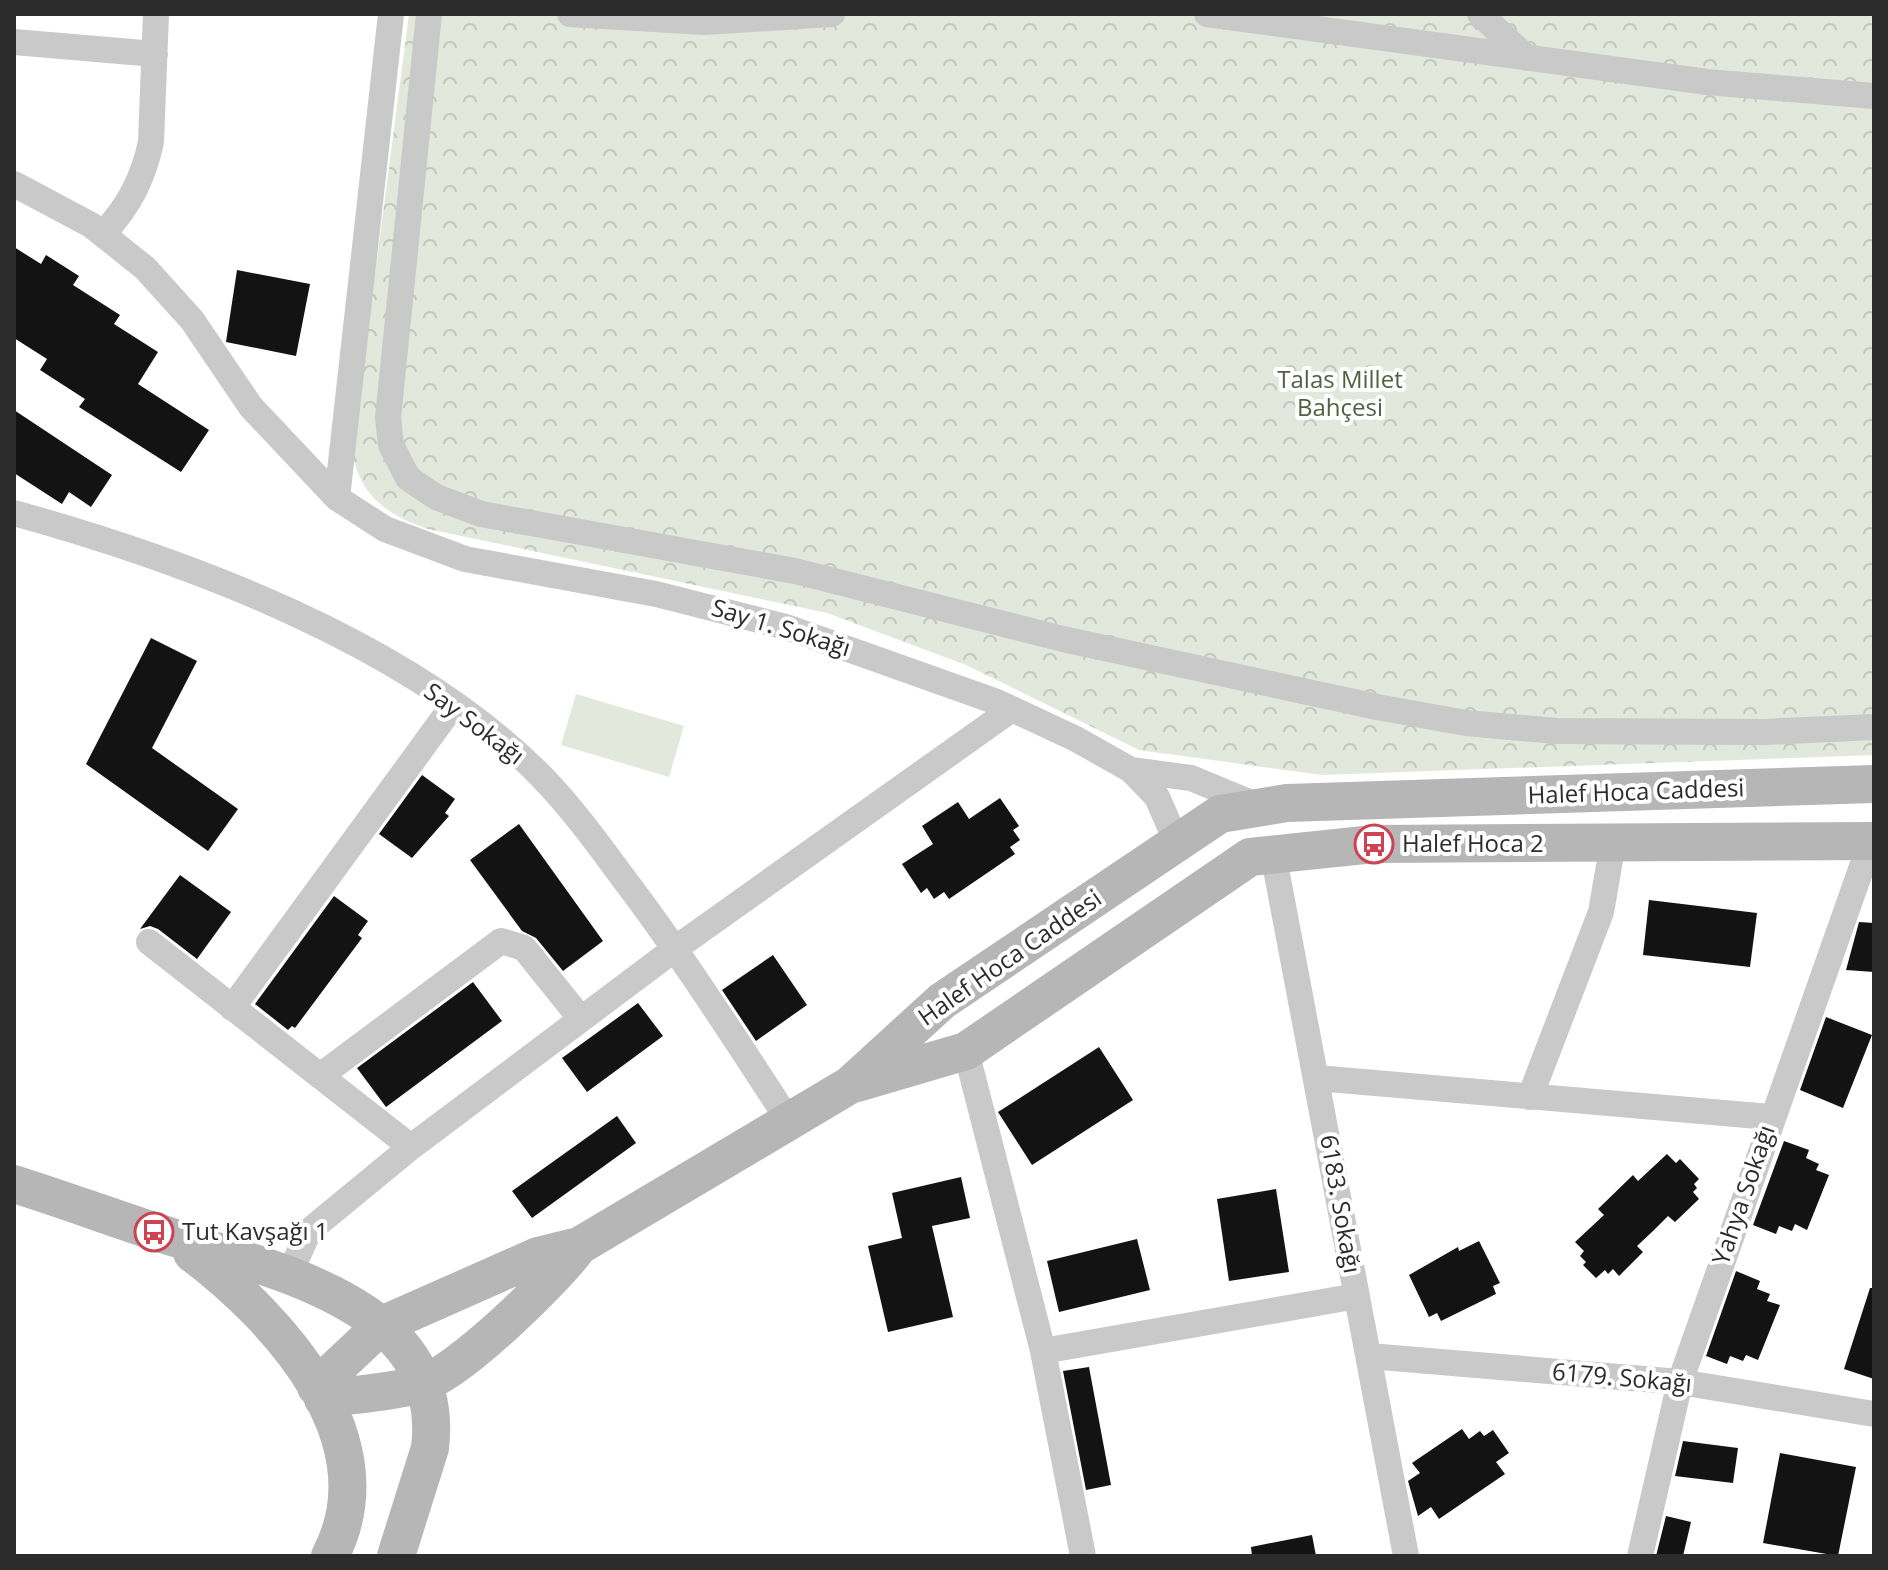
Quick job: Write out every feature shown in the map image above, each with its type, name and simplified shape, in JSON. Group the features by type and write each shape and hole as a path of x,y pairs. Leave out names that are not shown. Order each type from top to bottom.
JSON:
{"main road":[{"name":"Halef Hoca Caddesi","path":"850,1085 942,1001 1220,814 1287,803 1874,784"},
{"name":"Halef Hoca Caddesi","path":"850,1085 966,1051 1250,857 1374,844 1872,841"},
{"path":"319,1393 382,1325 538,1256 579,1246 850,1085"},
{"path":"14,1184 289,1275 351,1303 382,1325 409,1355 424,1383 431,1412 430,1448 396,1556"},
{"path":"154,1232 180,1244 222,1276 271,1323 319,1393 340,1436 350,1480 345,1522 330,1556"},
{"path":"319,1393 424,1383 465,1356 556,1277 579,1246"}],"street":[{"path":"103,234 130,200 147,162 156,14"},
{"path":"337,498 391,14"},
{"path":"429,14 388,418 395,458 408,478 426,492 481,514 795,571 1091,646 1421,716 1511,728 1586,732 1764,732 1874,727"},
{"path":"570,14 704,22 832,14"},
{"path":"1207,14 1332,22 1527,58 1707,82 1874,96"},
{"path":"1480,14 1527,58"},
{"path":"14,42 155,54"},
{"name":"Say 1. Sokağı","path":"14,184 62,207 103,234 169,293 192,320 251,407 337,498 385,529 438,551 656,594 744,616 854,650 1012,709 1131,770 1157,797 1177,843"},
{"name":"Say Sokağı","path":"14,513 120,545 220,582 341,639 454,704 508,745 568,805 676,948 789,1121"},
{"path":"232,1008 454,704"},
{"path":"289,1275 309,1231 411,1147 676,948 1012,709"},
{"path":"1131,770 1191,778 1261,807"},
{"name":"Yahya Sokağı","path":"1640,1556 1680,1382 1770,1117 1872,841"},
{"path":"1530,1097 1601,912 1613,843"},
{"name":"6183. Sokağı","path":"1273,853 1406,1556"},
{"path":"320,1076 501,941 524,948 581,1019"},
{"path":"149,942 411,1147"},
{"path":"966,1051 1043,1351 1083,1556"},
{"path":"1317,1078 1770,1117"},
{"path":"1043,1351 1357,1296"},
{"name":"6179. Sokağı","path":"1369,1356 1680,1382 1874,1414"}],"green space":[{"name":"Talas Millet Bahçesi","path":"409,14 1874,14 1874,755 1322,775 1139,750 966,665 827,613 428,529 400,517 368,491 361,480 352,451"},
{"path":"576,694 684,726 669,777 561,745"}],"building":[{"path":"14,247 41,264 46,255 79,276 73,285 120,315 114,324 158,352 138,384 209,430 181,472 79,407 85,399 40,370 47,359 14,338"},
{"path":"237,270 310,284 296,356 226,342"},
{"path":"14,410 112,475 91,507 69,492 62,504 14,473"},
{"path":"151,638 197,661 152,748 238,809 208,851 86,764"},
{"path":"422,775 455,799 445,813 449,816 412,858 379,834"},
{"path":"1000,798 1019,826 1013,830 1020,840 1010,847 1015,854 949,899 944,892 934,899 927,888 921,893 902,864 933,844 922,826 958,802 969,819"},
{"path":"519,824 603,941 563,971 536,938 522,931 470,860"},
{"path":"180,875 231,912 197,959 158,929 150,926 140,929"},
{"path":"334,896 368,921 358,935 362,938 295,1028 292,1026 288,1030 255,1004"},
{"path":"1649,900 1757,913 1750,967 1643,955"},
{"path":"1859,922 1874,923 1874,972 1846,970"},
{"path":"773,955 807,1005 756,1041 722,990"},
{"path":"473,982 502,1021 386,1107 357,1068"},
{"path":"638,1003 663,1036 587,1092 562,1058"},
{"path":"1826,1017 1872,1035 1843,1108 1800,1090"},
{"path":"1099,1047 1133,1100 1032,1165 998,1112"},
{"path":"617,1116 636,1143 532,1218 512,1191"},
{"path":"1784,1141 1809,1150 1806,1158 1819,1164 1816,1170 1829,1175 1807,1230 1795,1224 1792,1231 1779,1226 1776,1234 1753,1225"},
{"path":"1667,1154 1676,1163 1680,1159 1699,1179 1694,1184 1697,1188 1693,1192 1699,1199 1675,1222 1668,1216 1637,1246 1643,1252 1619,1276 1613,1269 1608,1274 1605,1270 1596,1278 1583,1265 1586,1262 1580,1256 1584,1251 1575,1242 1604,1215 1598,1209 1633,1175 1638,1181"},
{"path":"961,1177 970,1218 932,1226 953,1317 888,1332 868,1246 902,1238 892,1193"},
{"path":"1276,1189 1289,1272 1229,1281 1217,1199"},
{"path":"1137,1239 1150,1290 1059,1312 1047,1261"},
{"path":"1479,1241 1500,1283 1493,1286 1496,1294 1441,1321 1437,1313 1429,1317 1409,1275 1458,1247 1459,1251"},
{"path":"1736,1271 1760,1281 1757,1289 1770,1294 1767,1301 1780,1305 1758,1360 1746,1355 1743,1361 1730,1356 1727,1364 1706,1356"},
{"path":"1870,1288 1874,1288 1874,1379 1844,1369"},
{"path":"1089,1367 1111,1485 1086,1490 1063,1371"},
{"path":"1462,1429 1469,1439 1480,1431 1484,1436 1493,1430 1509,1453 1496,1462 1505,1474 1439,1519 1431,1507 1418,1516 1408,1481 1420,1473 1412,1463"},
{"path":"1683,1441 1738,1448 1733,1483 1675,1476"},
{"path":"1780,1453 1856,1467 1838,1556 1763,1543"},
{"path":"1666,1516 1691,1522 1683,1556 1656,1556"},
{"path":"1312,1535 1316,1556 1252,1556 1251,1547"}],"place":[{"name":"Halef Hoca 2","path":"1374,844"},
{"name":"Tut Kavşağı 1","path":"154,1232"}]}
